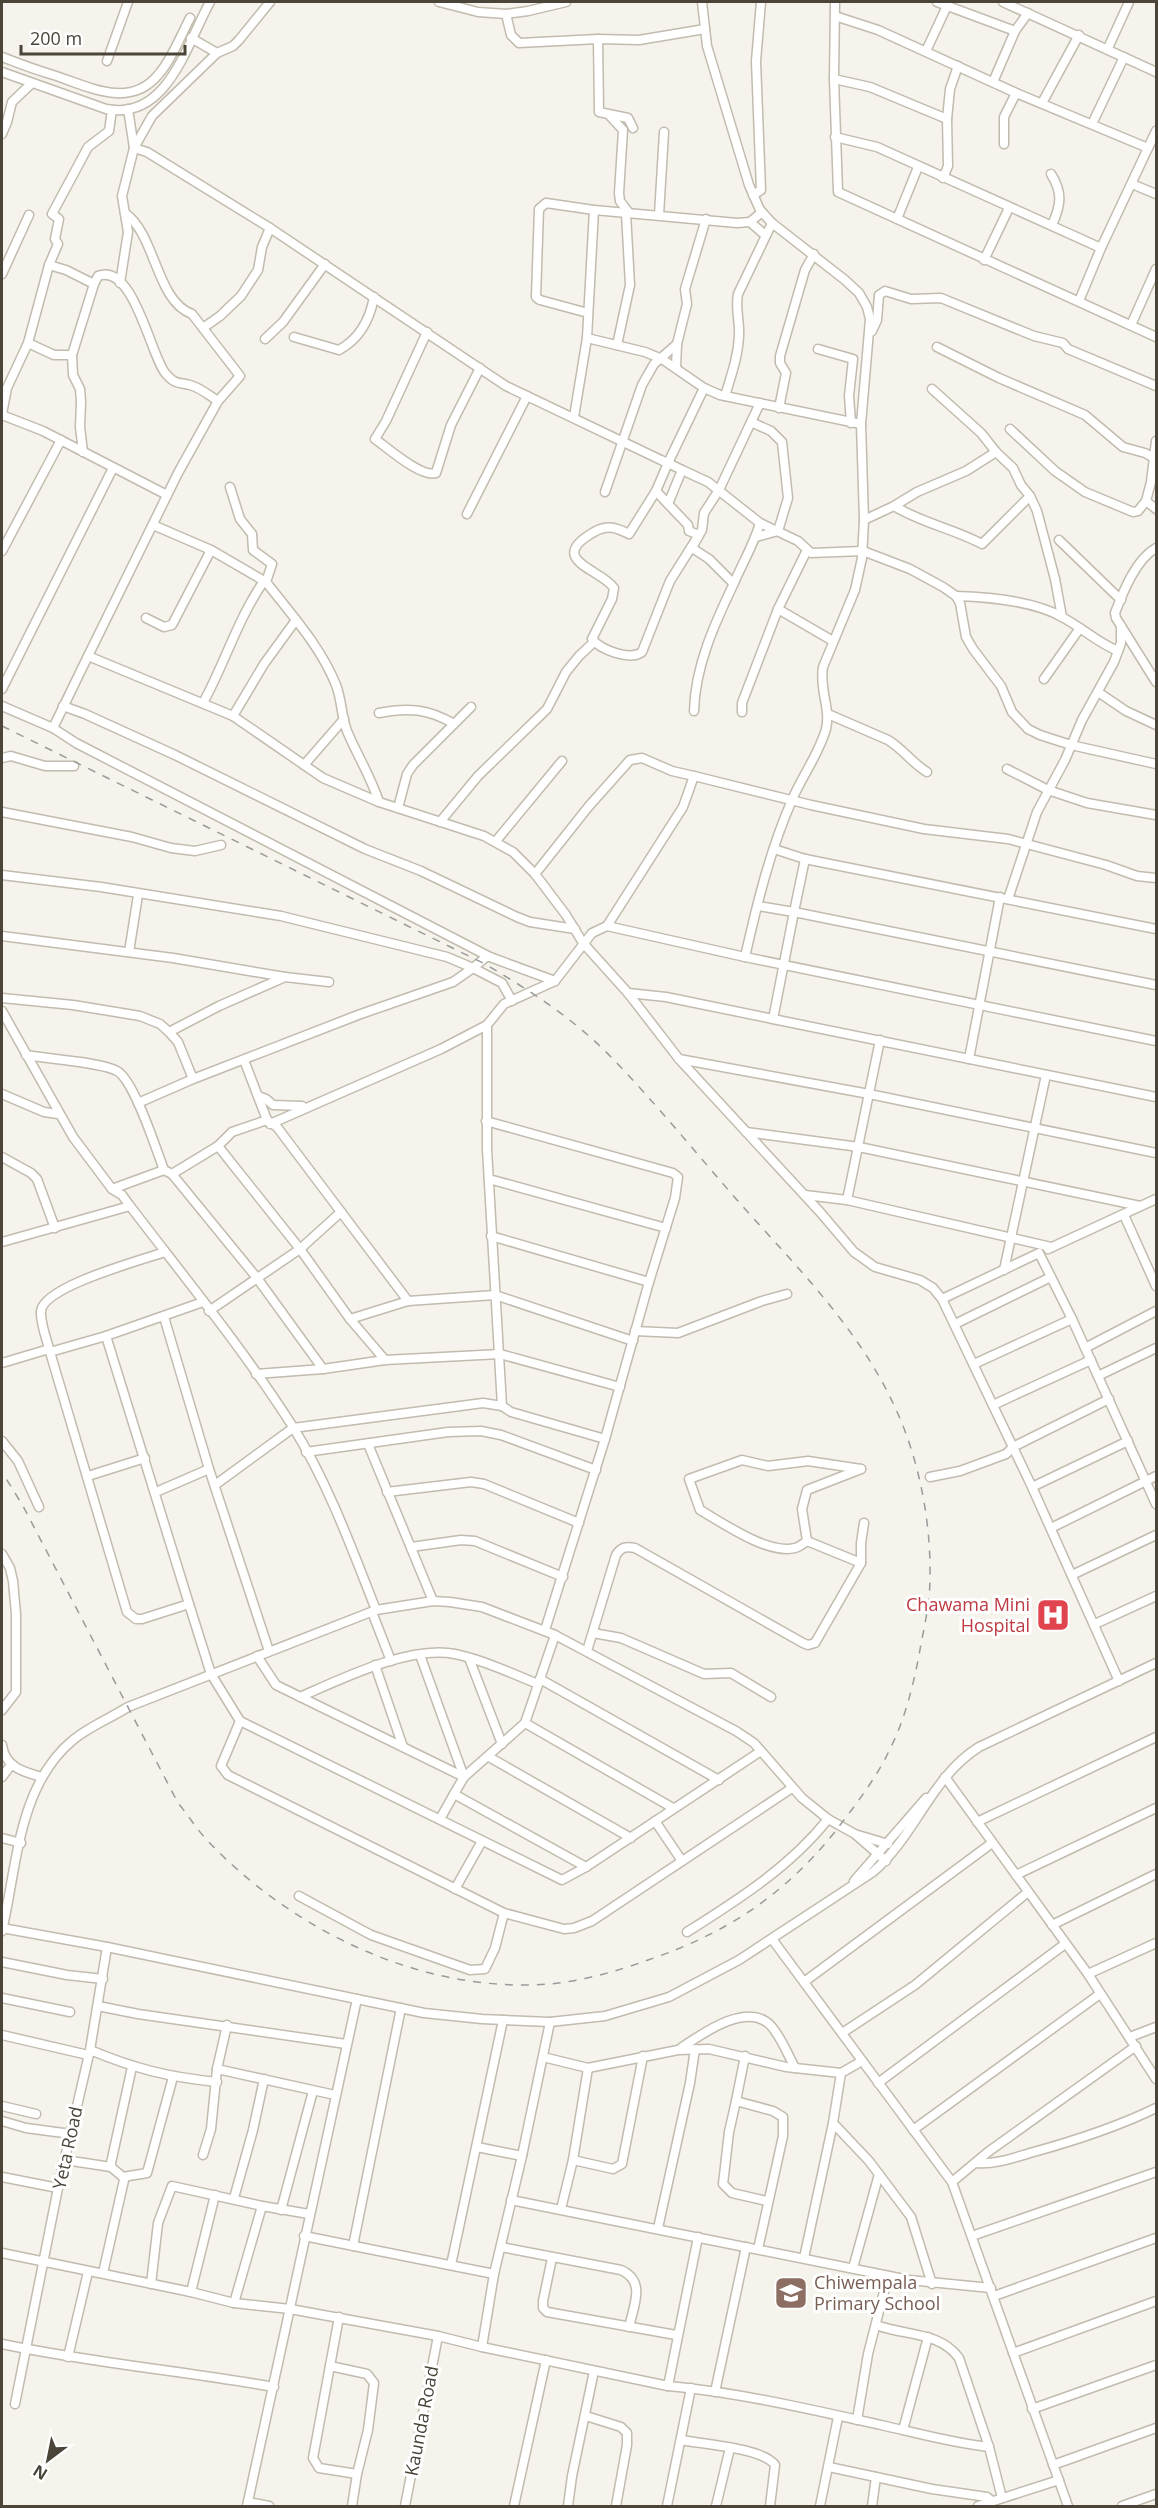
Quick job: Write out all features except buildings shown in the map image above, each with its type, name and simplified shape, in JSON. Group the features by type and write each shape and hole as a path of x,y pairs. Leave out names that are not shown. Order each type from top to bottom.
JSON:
{"street":[{"path":"107,61 128,2"},
{"path":"2,72 89,104 112,110 128,109 152,100 174,75 210,2"},
{"path":"120,283 127,243 122,196 134,148 152,116 217,52 233,46 270,2"},
{"path":"439,2 478,12 506,14 566,2"},
{"path":"528,11 529,2"},
{"path":"702,2 707,46 727,117 753,195 762,212 772,223 814,254 859,293 867,307 870,334 861,424 863,550 855,591 833,642 820,680 828,714 825,730 818,750 792,800 774,849 745,957"},
{"path":"753,195 761,190 756,61 761,2"},
{"path":"835,2 834,79 838,192 1156,337"},
{"path":"937,2 1015,31"},
{"path":"1003,2 1108,48 1156,72"},
{"path":"1108,48 1129,2"},
{"path":"926,51 947,6"},
{"path":"993,82 1015,31 1028,13"},
{"path":"506,14 511,35 519,43 598,39 639,40 705,29"},
{"path":"835,16 864,24 1016,93 1148,148"},
{"path":"2,57 99,91 116,93 135,91 159,75 190,18"},
{"path":"1042,103 1079,35"},
{"path":"191,38 217,52"},
{"path":"598,39 599,112 628,118 633,128"},
{"path":"1092,124 1124,57"},
{"path":"943,178 948,166 947,119 950,89 958,66"},
{"path":"834,79 870,87 947,119"},
{"path":"2,134 12,102 32,83"},
{"path":"1004,144 1004,117 1016,93"},
{"path":"128,109 134,148"},
{"path":"112,110 109,131 88,147 52,214 59,219 55,239 58,244 49,265 28,344 7,388 2,414 61,440 167,495"},
{"path":"610,116 622,130 619,193 620,201 628,213 630,285 617,345"},
{"path":"1079,302 1101,248 1156,131"},
{"path":"659,215 664,132"},
{"path":"835,137 877,147 1101,248"},
{"path":"134,148 147,152 270,228 506,386 574,417 719,490 760,523 802,544 807,550 817,554 863,550 920,574 956,596 1012,602 1062,616 1118,651"},
{"path":"897,219 918,167"},
{"path":"1051,174 1061,195 1060,206 1052,225"},
{"path":"1132,184 1156,194"},
{"path":"588,313 540,300 537,297 539,209 546,203 594,210 737,223 750,222 762,212"},
{"path":"984,260 1009,208"},
{"path":"574,417 587,338 594,210"},
{"path":"53,728 167,495 218,402 240,376 192,314 185,311 169,293 152,253 132,218 125,213"},
{"path":"2,274 29,215"},
{"path":"676,368 677,344 687,304 687,282 706,219"},
{"path":"750,222 765,235"},
{"path":"725,396 733,370 739,335 736,305 738,294 772,223"},
{"path":"203,328 220,316 240,296 258,270 262,247 270,228"},
{"path":"780,408 786,373 780,363 780,356 805,270 814,254"},
{"path":"265,339 284,322 325,264"},
{"path":"49,265 66,270 94,284"},
{"path":"1131,326 1156,269"},
{"path":"83,452 80,427 80,388 73,375 72,355 94,284 102,275 120,283 140,311 164,373 178,384 193,386 218,402"},
{"path":"870,334 877,320 879,295 885,291 911,299 941,298 1034,336 1063,343 1068,349 1156,386"},
{"path":"294,338 339,350 349,344 364,325 372,310 374,297"},
{"path":"427,332 386,421 375,439 409,464 429,474 436,473 451,425 480,368"},
{"path":"587,338 645,352 662,359 704,388 725,396 861,424"},
{"path":"28,344 54,355 72,355"},
{"path":"605,492 642,385 651,368 677,344"},
{"path":"937,347 999,378 1085,415 1116,443 1155,459"},
{"path":"818,349 853,359 849,396 851,423"},
{"path":"699,535 675,571 641,654 616,652 594,642 592,635 612,599 614,588 605,579 586,570 578,563 575,556 576,550 580,542 603,528 614,527 629,534 656,491 704,388"},
{"path":"932,389 981,433 1013,468 1021,485 1030,496 1037,511 1062,616"},
{"path":"468,514 527,396"},
{"path":"733,583 710,559 692,548 699,535 704,513 719,490 760,403"},
{"path":"751,422 771,431 782,442 788,498 778,531"},
{"path":"1010,429 1055,471 1092,496 1136,512 1146,501 1152,482 1156,441"},
{"path":"2,551 61,440"},
{"path":"864,520 917,492 966,471 996,452"},
{"path":"2,689 113,468"},
{"path":"668,504 682,470"},
{"path":"204,703 246,608 265,581 272,564 253,550 252,534 240,519 230,487"},
{"path":"656,491 688,525 689,531 699,535"},
{"path":"894,506 907,514 953,530 982,544 1030,496"},
{"path":"1146,501 1156,509"},
{"path":"694,711 699,666 733,583 756,537 760,523"},
{"path":"153,525 211,550 265,581 296,620 329,669 337,687 347,733 364,763 379,802"},
{"path":"756,537 778,531"},
{"path":"1059,540 1121,600"},
{"path":"1156,549 1142,561 1115,613 1156,682"},
{"path":"146,618 164,627 172,625 211,550"},
{"path":"741,712 778,609 807,550"},
{"path":"956,596 962,610 966,637 1001,686 1012,712 1028,729 1071,745 1156,764"},
{"path":"778,609 833,642"},
{"path":"233,716 264,664 296,620"},
{"path":"969,1059 989,952 1004,898 1037,812 1118,651 1121,626"},
{"path":"1044,679 1080,628"},
{"path":"440,822 478,776 547,709 566,672 594,642"},
{"path":"88,656 233,716 323,778 379,802 496,841 513,852 535,874 583,943 628,993 679,1059 865,1262 920,1280 933,1288 942,1299 1051,1528 1119,1682"},
{"path":"1098,692 1126,711 1156,725"},
{"path":"2,706 53,728 76,743 490,957 555,981"},
{"path":"63,706 175,755 365,849 421,871 523,920 575,929"},
{"path":"398,808 407,774 422,754 471,707"},
{"path":"379,713 406,708 421,710 454,724"},
{"path":"828,714 897,745 919,767 927,771"},
{"path":"304,765 344,719"},
{"path":"2,758 11,756 45,766 74,766"},
{"path":"535,874 630,760 642,758 672,771 792,800 935,831 1008,839 1100,863 1137,876 1156,878"},
{"path":"496,841 562,761"},
{"path":"1007,769 1048,790 1087,803 1156,815"},
{"path":"606,926 683,807 694,776"},
{"path":"2,812 132,837 171,848 195,851 221,845"},
{"path":"774,849 805,859 1156,929"},
{"path":"772,1019 805,859"},
{"path":"2,875 101,887 323,925 447,957 502,983 512,1001"},
{"path":"129,952 138,895"},
{"path":"758,906 1156,985"},
{"path":"112,1189 168,1172 218,1146 232,1132 314,1105 441,1049 487,1025 504,1005 555,981 583,943 597,929 606,926 745,957 1156,1041"},
{"path":"2,936 129,952 329,982"},
{"path":"138,1103 193,1079 358,1015 453,982 486,957 490,957"},
{"path":"170,1032 219,1006 285,977"},
{"path":"628,993 666,997 1156,1097"},
{"path":"2,998 63,1004 140,1016 160,1024 178,1042 193,1079"},
{"path":"2,1011 58,1114 112,1189 122,1196 203,1302 293,1428 326,1492 374,1611 391,1661"},
{"path":"487,1025 486,1120 501,1406"},
{"path":"847,1200 879,1040"},
{"path":"26,1055 115,1069 123,1075 138,1103 168,1172 257,1278 323,1369"},
{"path":"679,1059 869,1094 1156,1154"},
{"path":"244,1060 268,1122 277,1127 408,1301"},
{"path":"1004,1270 1046,1075"},
{"path":"2,1094 44,1112 58,1114"},
{"path":"258,1096 273,1104 314,1105"},
{"path":"486,1120 677,1174 678,1177 677,1191 596,1470 545,1630"},
{"path":"746,1132 859,1147 1140,1206"},
{"path":"218,1146 300,1249 350,1319 386,1360"},
{"path":"2,1157 31,1173 37,1179 54,1228"},
{"path":"489,1179 666,1228"},
{"path":"805,1195 847,1200 1051,1247"},
{"path":"942,1299 1156,1199"},
{"path":"2,1242 130,1206"},
{"path":"209,1311 300,1249 341,1212"},
{"path":"1124,1215 1156,1285"},
{"path":"491,1236 649,1282"},
{"path":"165,1252 70,1285 46,1301 41,1313 127,1612 136,1619 142,1619 189,1604"},
{"path":"1039,1253 1072,1319 1156,1504"},
{"path":"955,1324 1051,1277"},
{"path":"350,1319 408,1301 495,1295 634,1336 678,1333 762,1300 787,1294"},
{"path":"2,1363 106,1336 203,1302"},
{"path":"1085,1348 1156,1311"},
{"path":"164,1317 209,1469 269,1651"},
{"path":"974,1364 1072,1319"},
{"path":"106,1336 211,1674 240,1721 562,1880 586,1868 761,1751"},
{"path":"370,1362 374,1354 374,1345"},
{"path":"1098,1376 1156,1348"},
{"path":"256,1374 323,1369 386,1360 500,1354 620,1387"},
{"path":"993,1405 1091,1360"},
{"path":"930,1477 960,1471 1006,1454 1013,1447 1109,1399"},
{"path":"215,1485 293,1428 483,1402 605,1439"},
{"path":"306,1452 448,1432 492,1432 596,1470"},
{"path":"1032,1487 1128,1441"},
{"path":"2,1442 18,1461 39,1508"},
{"path":"368,1444 433,1602"},
{"path":"88,1476 145,1458"},
{"path":"742,1460 768,1466 808,1461 861,1469 807,1490 802,1509 807,1541 794,1548 774,1548 744,1535 700,1510 689,1479 742,1460"},
{"path":"156,1492 209,1469"},
{"path":"1051,1528 1156,1476"},
{"path":"387,1492 471,1482 484,1484 579,1523"},
{"path":"587,1652 616,1555 627,1546 635,1548 808,1645 815,1643 861,1563 864,1523"},
{"path":"1072,1575 1156,1535"},
{"path":"411,1547 461,1540 475,1541 563,1577"},
{"path":"807,1541 861,1563"},
{"path":"2,1554 10,1568 13,1581 16,1614 16,1692 2,1710"},
{"path":"1095,1624 1156,1596"},
{"path":"895,1850 886,1843 855,1834 828,1819 792,1788 761,1751 736,1731 545,1630 482,1607 433,1602 374,1611 128,1707 91,1726 60,1752 42,1777 27,1816 2,1929 107,1947 401,2008 503,2020 550,2022 605,2016 646,2005 705,1980 772,1939 850,1886 886,1861 895,1850 932,1799 934,1791"},
{"path":"593,1633 621,1638 704,1674 731,1673 771,1697"},
{"path":"440,1819 464,1778 525,1723 555,1635"},
{"path":"300,1697 375,1665 436,1652 453,1653 539,1681 719,1780"},
{"path":"420,1655 464,1778"},
{"path":"257,1656 276,1685 464,1778"},
{"path":"469,1658 502,1744"},
{"path":"850,1886 965,1756 979,1747 1156,1663"},
{"path":"375,1665 403,1747"},
{"path":"240,1721 221,1766 228,1775 504,1913 564,1929 592,1921 792,1788"},
{"path":"525,1723 673,1808"},
{"path":"977,1822 1156,1737"},
{"path":"2,1744 5,1758 11,1765 24,1772 42,1777"},
{"path":"489,1757 631,1838"},
{"path":"2,1777 11,1765"},
{"path":"945,1777 1088,1974 1131,2037 1156,2079"},
{"path":"454,1794 586,1868"},
{"path":"1016,1875 1156,1808"},
{"path":"687,1932 729,1906 802,1850 828,1819"},
{"path":"655,1821 682,1861"},
{"path":"855,1834 886,1861"},
{"path":"2,1838 21,1843"},
{"path":"455,1889 482,1841"},
{"path":"804,1982 992,1843"},
{"path":"1052,1925 1156,1874"},
{"path":"842,2033 915,1985 1028,1893"},
{"path":"300,1896 371,1935 471,1970 485,1969 495,1948 504,1913"},
{"path":"772,1939 952,2182 1068,2506"},
{"path":"1088,1974 1156,1943"},
{"path":"878,2083 1065,1944"},
{"name":"Yeta Road","path":"15,2404 58,2188 89,2052 107,1947"},
{"path":"2,1962 67,1975 103,1979"},
{"path":"914,2130 1100,1994"},
{"path":"2,1998 70,2012"},
{"path":"269,2506 248,2504 304,2236 357,1999"},
{"path":"98,2006 138,2014 227,2025 346,2044"},
{"path":"353,2246 401,2008"},
{"path":"678,2050 714,2028 736,2019 761,2018 772,2027 795,2068"},
{"path":"451,2265 503,2020"},
{"path":"482,2347 494,2274 550,2022"},
{"path":"203,2155 211,2129 217,2069 227,2025"},
{"path":"1131,2037 1156,2027"},
{"path":"2,2035 89,2052 132,2067 173,2077 217,2082"},
{"path":"952,2182 1136,2046"},
{"path":"658,2228 690,2083 694,2049"},
{"path":"543,2057 588,2068 678,2050 709,2049 795,2068 841,2073 862,2061"},
{"path":"573,2160 613,2169 622,2164 643,2056"},
{"path":"745,2056 729,2132 723,2184 732,2193 767,2201"},
{"path":"111,2167 132,2067"},
{"path":"561,2209 573,2160 588,2068"},
{"path":"217,2069 335,2095"},
{"path":"804,2258 833,2123 841,2073"},
{"path":"65,2160 111,2167 123,2177 147,2174 173,2077"},
{"path":"234,2198 254,2130 264,2079"},
{"path":"281,2210 313,2091"},
{"path":"736,2101 778,2112 783,2117 783,2136 758,2249"},
{"path":"2,2106 36,2114"},
{"path":"976,2163 988,2164 1006,2160 1089,2137 1156,2108"},
{"path":"2,2121 26,2128 71,2134"},
{"path":"833,2123 879,2174 911,2217 932,2284"},
{"path":"477,2147 522,2156"},
{"path":"972,2236 1156,2172"},
{"path":"853,2268 879,2174"},
{"path":"2,2177 58,2188"},
{"path":"103,2273 123,2177"},
{"path":"151,2284 158,2223 170,2188 176,2185 262,2206 309,2214"},
{"path":"191,2292 214,2195"},
{"path":"511,2200 888,2276 992,2292 1156,2238"},
{"path":"234,2303 262,2206"},
{"path":"304,2236 494,2274"},
{"path":"668,2386 676,2335 698,2237"},
{"path":"501,2247 621,2270 633,2276 637,2291 629,2327"},
{"path":"716,2392 747,2247"},
{"path":"2,2253 234,2303 339,2317 668,2386 716,2392 962,2444 989,2447"},
{"path":"552,2258 543,2301 543,2308 547,2312 676,2335"},
{"path":"68,2357 88,2272"},
{"path":"857,2420 868,2354 888,2276"},
{"path":"1013,2352 1156,2301"},
{"path":"339,2317 312,2458 319,2468 357,2474"},
{"path":"876,2325 945,2343 959,2358 989,2447 1002,2498"},
{"name":"Kaunda Road","path":"405,2506 438,2336"},
{"path":"903,2430 928,2337"},
{"path":"2,2344 68,2357 187,2372 274,2387"},
{"path":"514,2506 546,2360"},
{"path":"1032,2409 1156,2365"},
{"path":"330,2366 366,2374 374,2383 368,2430 352,2506"},
{"path":"568,2506 594,2371"},
{"path":"667,2506 691,2388"},
{"path":"586,2416 621,2427 627,2433 616,2506"},
{"path":"820,2506 838,2417"},
{"path":"1053,2465 1156,2428"},
{"path":"681,2440 730,2448 767,2458 775,2465 770,2506"},
{"path":"716,2506 730,2448"},
{"path":"829,2467 932,2489 987,2497 992,2501"},
{"path":"872,2506 876,2477"},
{"path":"978,2506 1059,2480"},
{"path":"1122,2506 1156,2494"}],"railway":[{"path":"2,726 485,964 550,1005 596,1042 801,1271 842,1321 878,1374 903,1425 918,1473 927,1524 929,1599 909,1698 896,1737 884,1760 834,1833 815,1855 773,1894 727,1925 702,1938 676,1950 600,1975 550,1984 502,1984 455,1978 408,1967 363,1950 319,1928 278,1902 240,1872 206,1839 178,1803 23,1506 2,1472"}],"place":[{"name":"Chawama Mini Hospital","path":"1053,1615"},
{"name":"Chiwempala Primary School","path":"791,2293"}]}
